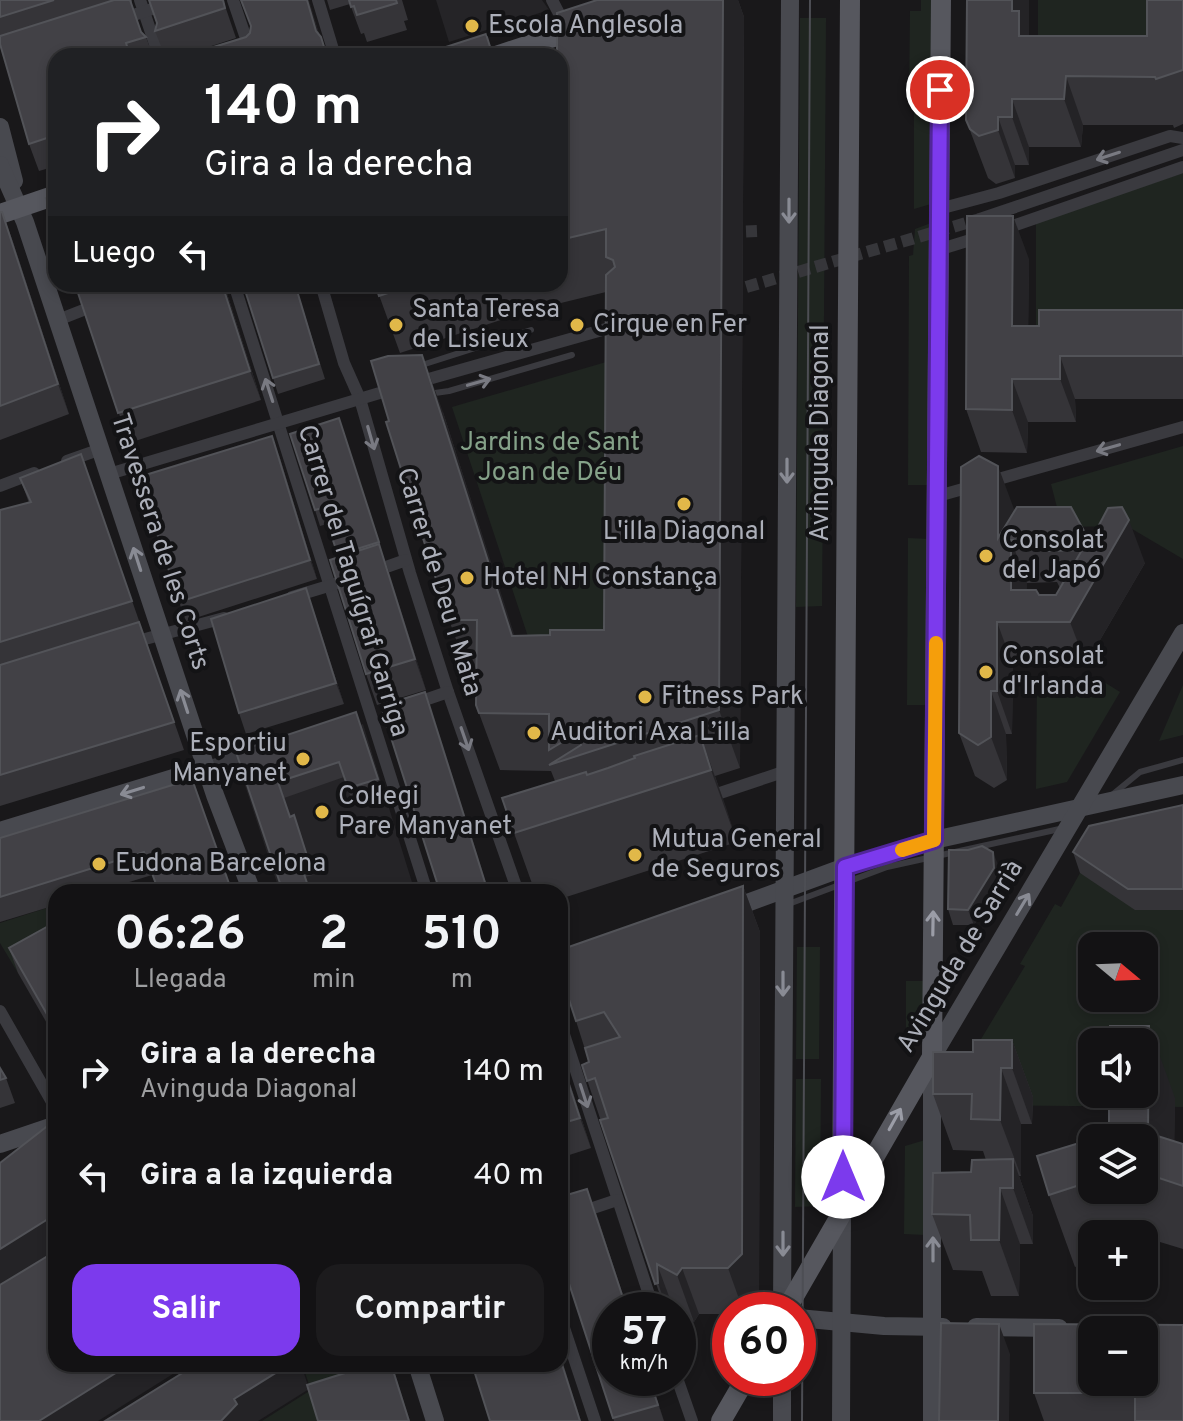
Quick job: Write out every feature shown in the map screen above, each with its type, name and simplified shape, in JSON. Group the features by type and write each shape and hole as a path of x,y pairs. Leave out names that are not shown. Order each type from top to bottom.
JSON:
{"main road":[{"path":"784,1292 790,0"},
{"name":"Avinguda Diagonal","path":"841,1421 850,0"},
{"path":"932,1421 938,496 946,248 939,209 941,0"},
{"path":"520,48 605,20"},
{"name":"Travessera de les Corts","path":"0,127 10,210"},
{"name":"Travessera de les Corts","path":"0,165 10,210 58,320 206,768 249,884"},
{"path":"10,210 48,198"},
{"name":"Avinguda de Sarrià","path":"795,1292 1183,633"},
{"path":"0,831 206,768"},
{"path":"707,917 784,898 844,875 934,849 1079,809 1183,785"},
{"path":"0,1144 48,1128"},
{"path":"816,1320 933,1327 1074,1328"},
{"path":"420,1372 435,1421"},
{"path":"721,1421 736,1396"},
{"path":"782,1396 782,1421"}],"street":[{"path":"115,20 142,6 180,0"},
{"path":"233,0 249,48"},
{"path":"318,0 333,48"},
{"path":"552,0 567,32"},
{"path":"142,6 156,48"},
{"path":"939,209 999,193 1170,136 1183,138"},
{"path":"980,219 1183,150"},
{"path":"946,248 1183,167"},
{"name":"Carrer del Taquígraf Garriga","path":"237,292 424,884"},
{"name":"Carrer de Deu i Mata","path":"323,292 344,363 360,399 448,692 506,838 517,884"},
{"path":"58,320 106,302"},
{"path":"109,474 627,323"},
{"path":"938,496 1183,427"},
{"path":"56,465 101,449"},
{"path":"0,486 42,470"},
{"path":"275,602 406,560"},
{"path":"119,646 230,616"},
{"path":"393,710 448,692"},
{"path":"206,768 263,748"},
{"path":"698,800 786,771"},
{"path":"0,1011 48,1095"},
{"path":"568,1047 648,1292"},
{"path":"568,1216 617,1200"},
{"path":"568,1340 595,1421"},
{"path":"683,1396 692,1421"}],"lane":[{"path":"414,375 425,364 531,330"},
{"path":"418,391 439,394 572,355"},
{"path":"934,849 1069,826 1140,772 1183,760"}],"shaded area":[{"name":"Escola Anglesola","path":"436,0 542,0 549,10 449,42"},
{"name":"Col·legi Pare Manyanet","path":"363,724 413,884 277,884 238,764"}],"green space":[{"path":"921,0 933,0 931,204 914,209 914,101 909,100 910,11 921,11"},
{"path":"1038,0 1162,0 1161,72 1038,101"},
{"path":"800,18 826,18 822,606 796,607"},
{"path":"1183,173 1183,348 1036,346 1036,222"},
{"path":"931,223 929,485 908,485 909,256 913,255 915,229"},
{"name":"Jardins de Sant Joan de Déu","path":"630,355 625,667 543,682 452,407"},
{"path":"1183,446 1183,559 1127,526 1062,527 1051,484"},
{"path":"908,538 929,539 929,705 907,705"},
{"path":"1037,682 1104,682 1120,692 1067,782 1036,789"},
{"path":"1183,685 1183,735 1159,741"},
{"path":"1080,873 1183,910 1183,1107 1158,1107 1158,1028 1078,1028 1078,1106 954,1105 954,1084 1025,966 1020,964 1055,904 1061,907"},
{"path":"48,908 48,956 18,973 0,943 0,923"},
{"path":"797,947 820,947 819,1059 796,1059"},
{"path":"906,981 927,981 926,1024 909,1052 906,1051"},
{"path":"796,1079 821,1079 820,1206 795,1207"},
{"path":"925,1140 925,1235 904,1234 905,1146"},
{"path":"305,1372 343,1372 353,1403 316,1415 317,1421 262,1421 311,1390"}],"building":[{"path":"0,0 54,0 0,17"},
{"path":"114,0 130,0 141,32 146,37 126,43 128,48 48,48 48,138 29,144 0,36"},
{"path":"149,0 223,0 225,8 155,31 157,23"},
{"path":"241,0 307,0 324,48 210,48 246,37 251,26"},
{"path":"349,0 396,0 397,3 357,15"},
{"name":"L'illa Diagonal","path":"597,0 723,0 719,710 549,765 581,745 581,736 574,735 549,750 549,714 479,713 476,705 477,620 449,620 386,422 389,421 371,361 388,356 422,355 512,636 550,635 550,630 604,630 606,275 615,267 613,260 606,257 606,229 568,238 568,48 557,48 557,13"},
{"path":"967,0 1012,0 1012,11 1019,11 1019,36 1147,36 1147,0 1183,0 1183,70 1156,79 1066,76 1064,99 1012,99 1012,117 998,117 998,130 979,136 970,129 966,120"},
{"path":"486,34 490,48 443,48"},
{"path":"0,212 58,384 0,406"},
{"path":"967,216 1013,216 1012,326 1039,326 1039,310 1183,310 1183,356 1060,356 1060,379 1012,379 1012,410 966,409"},
{"path":"78,292 225,292 250,371 118,413"},
{"path":"246,292 297,292 319,364 273,378"},
{"path":"339,418 379,542 338,555 322,508 315,510 290,434"},
{"path":"272,436 310,560 179,602 139,477"},
{"path":"81,454 132,601 0,642 0,510 31,502 20,478"},
{"path":"979,456 998,466 998,538 1017,507 1071,507 1090,542 1108,508 1122,507 1129,520 1070,622 997,622 997,691 991,691 991,737 978,745 959,733 961,467","holes":["1041,539 1048,551 1082,550 1056,595 1039,595 1036,590 1011,590 1011,540"]},
{"path":"379,544 415,659 366,674 330,560"},
{"path":"306,588 336,683 239,713 211,619"},
{"path":"139,622 174,722 0,775 0,665"},
{"path":"425,692 485,884 437,884 381,706"},
{"path":"356,712 378,779 348,788 339,762 278,782 290,817 294,815 308,859 300,862 307,884 280,884 236,752"},
{"path":"700,735 711,770 514,833 502,798 586,772 587,775"},
{"path":"192,779 229,884 156,884 144,852 0,897 0,838"},
{"path":"1183,805 1183,889 1128,889 1073,852 1089,826"},
{"path":"982,846 993,852 994,868 968,910 948,909 949,850"},
{"path":"743,886 742,1254 728,1268 682,1268 677,1275 657,1264 658,1283 655,1284 600,1120 608,1118 595,1078 587,1081 582,1065 589,1062 585,1048 620,1037 604,1012 576,1021 568,996 568,947"},
{"path":"48,926 48,1016 9,948"},
{"path":"1110,1026 1149,1026 1149,1028"},
{"path":"973,1040 1012,1040 1012,1068 1001,1068 1000,1120 971,1119 972,1094 933,1094 933,1052 973,1052"},
{"path":"568,1081 580,1118 568,1122"},
{"path":"1109,1108 1148,1108 1148,1124 1109,1124"},
{"path":"48,1126 48,1219 0,1249 0,1163"},
{"path":"1158,1136 1183,1144 1183,1186 1158,1178"},
{"path":"1078,1143 1078,1186 1049,1195 1037,1156"},
{"path":"1013,1159 1013,1188 1000,1188 999,1240 971,1240 970,1215 932,1214 933,1173 971,1172 972,1160"},
{"path":"587,1189 621,1292 592,1292 592,1354 568,1280 568,1195"},
{"path":"48,1256 48,1372 117,1372 39,1421 0,1421 0,1285"},
{"path":"941,1323 999,1324 998,1421 939,1421"},
{"path":"1034,1324 1078,1324 1078,1393 1034,1393"},
{"path":"1158,1325 1183,1325 1183,1421 1135,1421 1135,1396 1158,1396"},
{"path":"184,1372 277,1372 234,1399 237,1404 221,1421 105,1421"},
{"path":"394,1372 409,1421 318,1421 307,1385 345,1373"},
{"path":"475,1372 564,1372 580,1421 490,1421"},
{"path":"606,1396 655,1396 658,1405 613,1418"}],"tunnel":[{"path":"729,292 980,219"},
{"path":"730,228 733,232 757,231"}],"tram line":[{"path":"802,1421 810,0"}],"slow traffic":[{"path":"902,850 934,840 936,643"}],"place":[{"name":"Escola Anglesola","path":"472,26"},
{"name":"Santa Teresa de Lisieux","path":"396,325"},
{"name":"Cirque en Fer","path":"577,325"},
{"name":"L'illa Diagonal","path":"684,504"},
{"name":"Consolat del Japó","path":"986,556"},
{"name":"Hotel NH Constança","path":"467,578"},
{"name":"Consolat d'Irlanda","path":"986,672"},
{"name":"Fitness Park","path":"645,697"},
{"name":"Auditori Axa L’illa","path":"534,733"},
{"name":"Esportiu Manyanet","path":"303,759"},
{"name":"Col·legi Pare Manyanet","path":"322,812"},
{"name":"Mutua General de Seguros","path":"635,855"},
{"name":"Eudona Barcelona","path":"99,864"}],"route":[{"path":"843,1177 845,867 934,840 940,90"}]}
